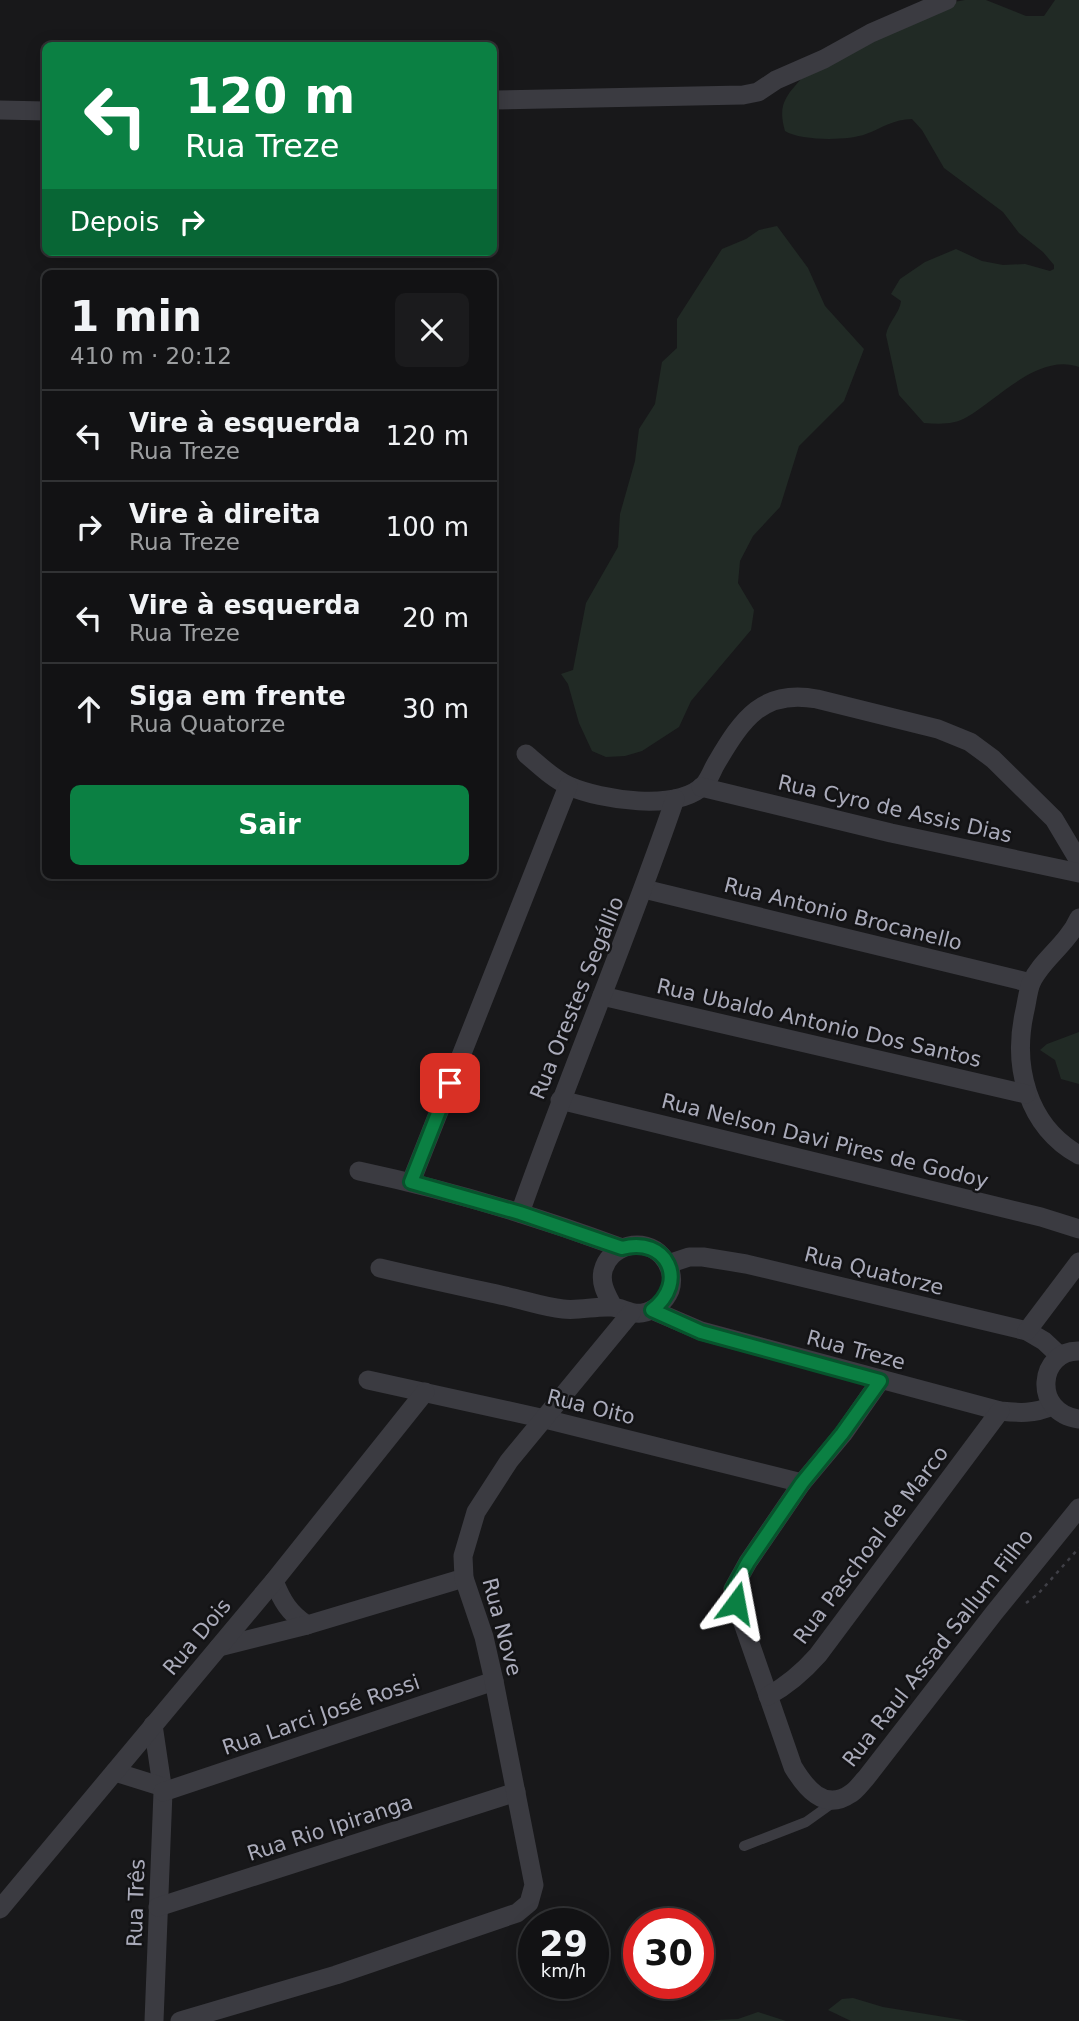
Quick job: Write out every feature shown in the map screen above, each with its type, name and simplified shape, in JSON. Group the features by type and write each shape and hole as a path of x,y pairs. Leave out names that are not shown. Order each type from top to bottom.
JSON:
{"street":[{"path":"497,100 728,97 758,92 776,80 824,59 871,33 947,0"},
{"path":"0,110 42,111"},
{"path":"526,754 568,786 635,801 675,799 701,787 740,728 760,706 773,699 796,695 817,699 938,729 970,742 993,759 1054,819 1079,861"},
{"path":"411,1182 568,786"},
{"name":"Rua Cyro de Assis Dias","path":"701,787 891,833 1079,873"},
{"name":"Rua Orestes Segállio","path":"520,1213 560,1100 644,889 675,799"},
{"name":"Rua Antonio Brocanello","path":"644,889 1031,983"},
{"path":"1079,918 1071,935 1031,983 1022,1022 1021,1056 1026,1094 1045,1128 1066,1148 1079,1155"},
{"name":"Rua Ubaldo Antonio Dos Santos","path":"602,996 1026,1094"},
{"name":"Rua Nelson Davi Pires de Godoy","path":"560,1100 1041,1217 1079,1229"},
{"path":"359,1171 411,1182 520,1213 622,1248"},
{"path":"380,1268 564,1310 622,1310 652,1310 663,1302 670,1290 671,1277 668,1264 660,1253 648,1246 635,1244 622,1248 610,1257 603,1271 603,1287 622,1310"},
{"name":"Rua Quatorze","path":"668,1264 689,1257 746,1264 1027,1331 1044,1340 1059,1356"},
{"path":"1027,1331 1079,1262"},
{"name":"Rua Nove","path":"180,2021 336,1975 517,1913 529,1903 534,1885 494,1681 484,1637 464,1578 463,1556 476,1512 509,1461 545,1419 622,1310"},
{"name":"Rua Treze","path":"652,1310 701,1332 1000,1411 1024,1414 1039,1412 1052,1406"},
{"path":"1079,1351 1059,1356 1047,1373 1045,1390 1052,1406 1066,1417 1079,1419"},
{"name":"Rua Oito","path":"368,1380 545,1419 802,1483"},
{"path":"830,1799 805,1786 793,1767 733,1589 748,1562 802,1483 880,1381"},
{"name":"Rua Dois","path":"0,1909 274,1581 425,1392"},
{"name":"Rua Paschoal de Marco","path":"768,1696 786,1686 818,1655 1000,1411"},
{"name":"Rua Raul Assad Sallum Filho","path":"830,1799 851,1794 866,1778 993,1613 1079,1508"},
{"path":"219,1647 307,1625 464,1578"},
{"path":"274,1581 283,1603 292,1615 307,1625"},
{"name":"Rua Larci José Rossi","path":"163,1790 494,1681"},
{"name":"Rua Três","path":"153,1725 163,1790 155,2021"},
{"path":"115,1772 163,1790"},
{"name":"Rua Rio Ipiranga","path":"159,1906 516,1792"}],"lane":[{"path":"744,1846 806,1822 830,1799"}],"path":[{"path":"1020,1608 1038,1594 1079,1548"}],"shaded area":[{"path":"986,0 1026,16 1044,16 1055,0 1079,0 1079,367 1064,364 1049,366 1020,380 962,420 924,423 899,395 886,335 901,301 891,294 900,279 925,262 956,249 982,261 1003,265 1025,264 1050,271 1054,269 1054,265 1043,252 1019,233 1003,212 944,168 922,130 912,119 894,122 866,134 837,139 802,137 785,131 782,115 787,97 801,79 948,3"},
{"path":"777,226 808,268 825,306 864,349 844,401 799,446 780,507 753,536 740,561 738,583 754,610 751,630 691,701 679,727 642,751 625,756 606,757 592,751 579,723 568,684 561,674 573,670 586,603 618,547 620,514 635,461 639,429 655,404 662,362 677,348 677,319 722,249 759,230"},
{"path":"1079,1032 1079,1084 1061,1079 1055,1060 1040,1050 1047,1044"},
{"path":"853,1998 883,2007 969,2021 851,2021 828,2010 842,1999"},
{"path":"758,2012 786,2021 694,2021 738,2019"}],"route":[{"path":"450,1083 411,1182 520,1213 622,1248 635,1244 648,1246 660,1253 668,1264 671,1277 670,1290 663,1302 652,1310 701,1332 880,1381 802,1483 748,1562 733,1589 736,1603"}]}
